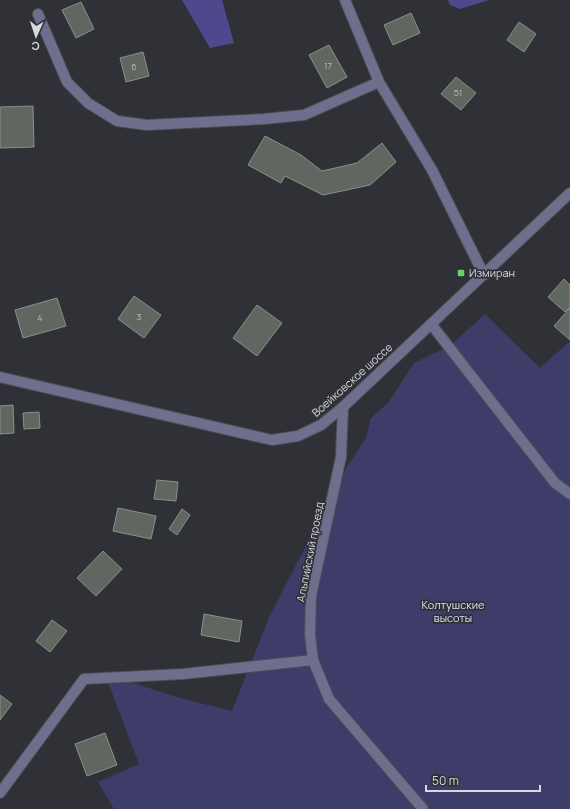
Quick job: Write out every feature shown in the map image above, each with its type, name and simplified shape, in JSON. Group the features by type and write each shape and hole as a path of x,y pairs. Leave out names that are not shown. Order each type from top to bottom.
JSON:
{"street":[{"path":"345,0 378,82 432,170 484,275"},
{"path":"38,14 67,82 88,103 117,120 147,125 264,119 304,115 378,82"},
{"name":"Воейковское шоссе","path":"0,377 272,440 298,436 321,425 343,408 570,193"},
{"path":"431,324 555,483 570,494"},
{"name":"Альпийский проезд","path":"343,408 341,457 311,596 310,635 313,660 330,699 423,809"},
{"path":"0,793 84,679 184,674 313,660"}],"green space":[{"name":"Колтушские высоты","path":"485,314 540,368 570,341 570,809 114,809 98,782 139,764 105,674 183,699 232,711 270,615 347,467 367,436 370,419 388,403 414,363 450,346"}],"shaded area":[{"path":"182,0 222,0 234,43 210,48"},
{"path":"448,0 489,0 460,9 450,5"}],"building":[{"path":"81,2 94,29 76,38 62,10"},
{"path":"411,13 420,33 393,45 384,25"},
{"path":"519,22 536,34 524,52 507,40"},
{"path":"329,45 347,77 327,88 309,55"},
{"path":"143,52 149,76 126,82 120,58"},
{"path":"456,77 476,93 461,110 441,94"},
{"path":"33,106 34,147 0,148 0,107"},
{"path":"265,136 301,155 322,171 357,163 382,143 396,162 370,185 323,195 285,176 281,183 248,165"},
{"path":"564,279 570,285 570,307 565,312 548,297"},
{"path":"134,296 161,315 144,338 118,319"},
{"path":"57,298 66,326 23,338 15,310"},
{"path":"257,305 282,323 257,356 233,338"},
{"path":"570,308 570,340 554,326"},
{"path":"13,405 14,433 0,434 0,406"},
{"path":"39,412 40,428 24,429 23,413"},
{"path":"157,480 178,482 176,501 154,499"},
{"path":"118,508 156,516 151,539 113,531"},
{"path":"182,509 190,515 177,535 169,529"},
{"path":"103,551 122,569 96,596 77,578"},
{"path":"204,614 242,621 239,642 201,635"},
{"path":"52,620 67,631 50,652 36,641"},
{"path":"0,695 12,704 0,720"},
{"path":"105,733 117,765 87,776 75,744"}],"place":[{"name":"Измиран","path":"461,273"}]}
